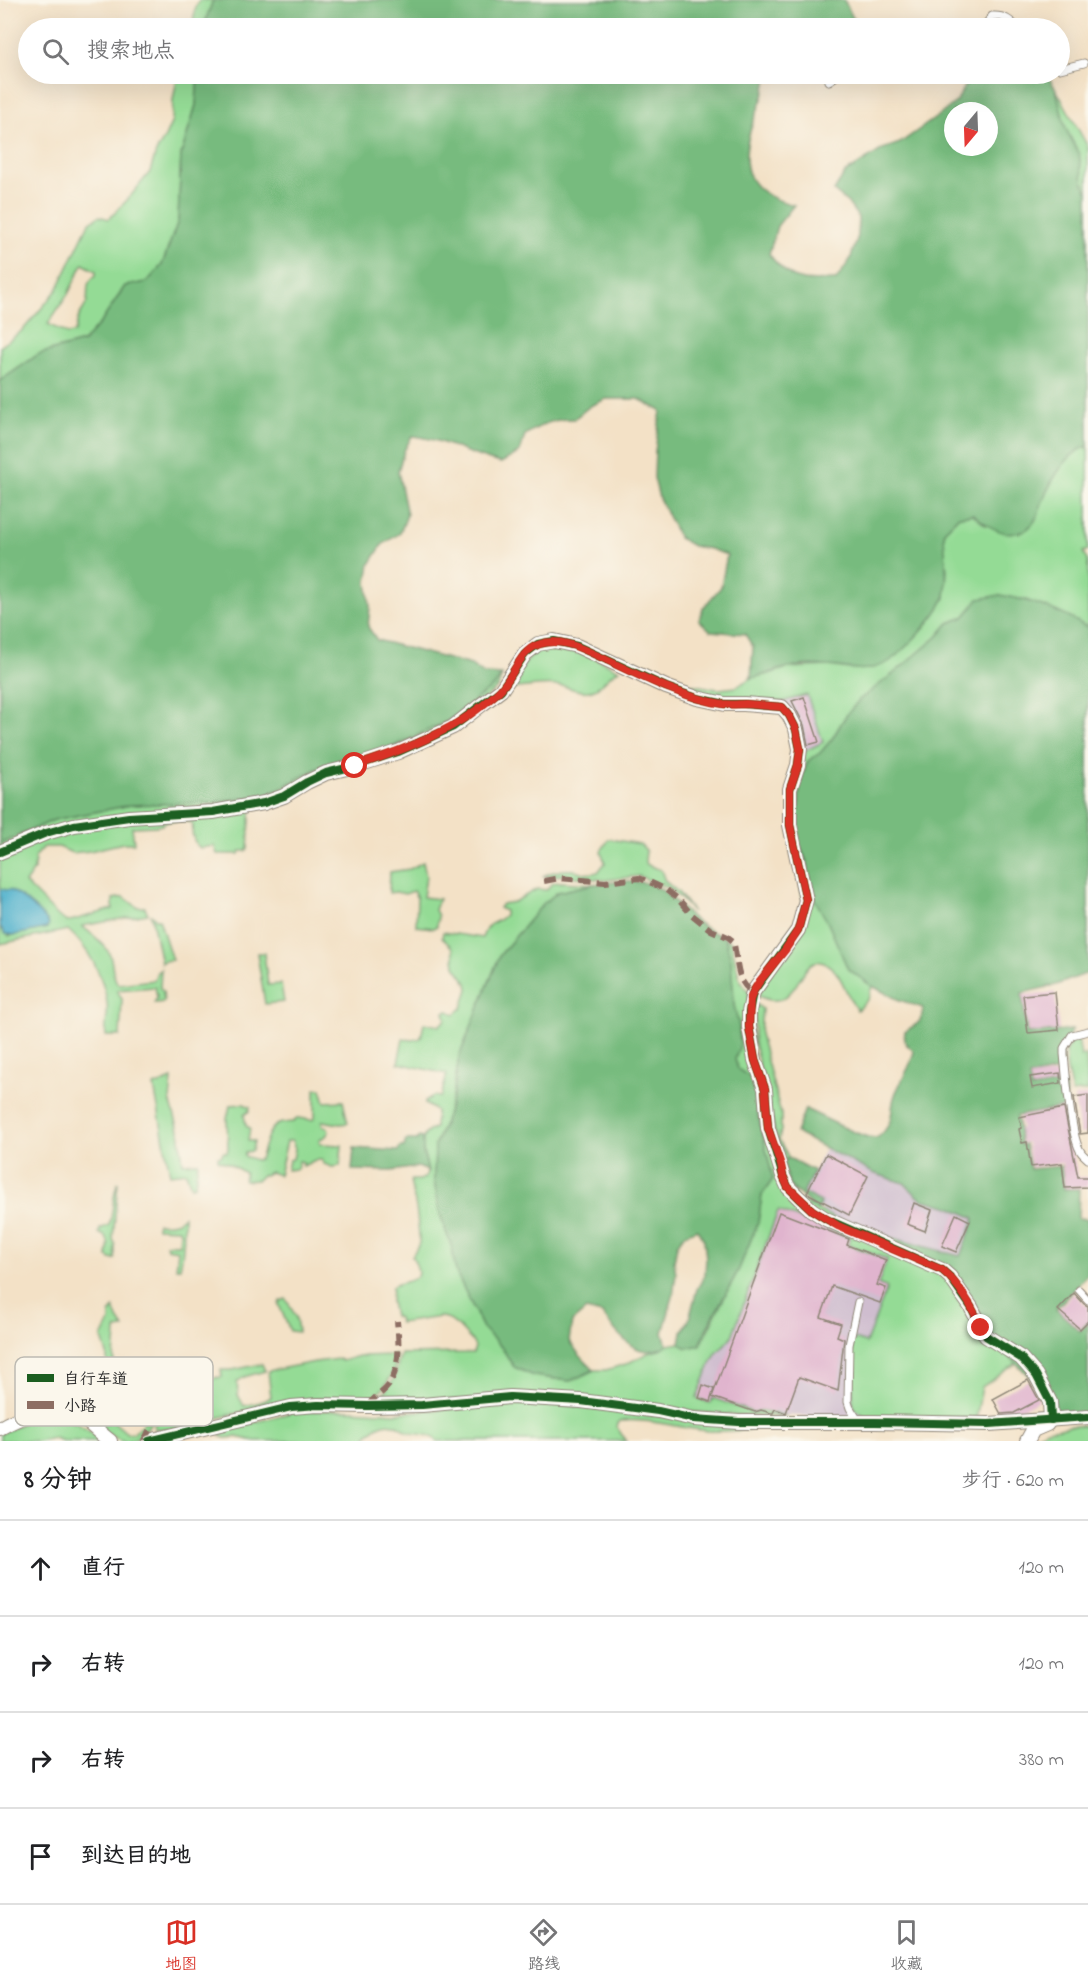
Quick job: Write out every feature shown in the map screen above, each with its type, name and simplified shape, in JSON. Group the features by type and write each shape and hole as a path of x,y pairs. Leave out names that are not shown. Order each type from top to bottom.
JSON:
{"street":[{"path":"0,852 46,833 74,825 129,817 213,812 264,803 284,796 326,773 398,752 453,727 501,690 525,654 538,644 554,641 577,646 656,683 697,698 725,704 782,707 796,729 800,748 798,765 790,789 790,825 806,900 798,930 753,992 749,1027 755,1060 765,1089 768,1128 783,1176 788,1187 812,1210 826,1219 936,1267 950,1277 971,1307 987,1336 1021,1358 1036,1375 1050,1402 1051,1420"},
{"path":"213,1426 291,1407 342,1404 422,1405 510,1397 581,1401 658,1411 717,1422 989,1424 1088,1419"},
{"path":"1028,1440 1032,1430 1045,1424 1088,1419"},
{"path":"0,1428 15,1422"},
{"path":"90,1426 110,1441"},
{"path":"149,1441 212,1426"}],"lane":[{"path":"990,18 992,16 1006,18"},
{"path":"1070,66 1084,63"},
{"path":"1088,1031 1072,1035 1064,1048 1070,1108 1078,1145 1081,1152 1088,1158"},
{"path":"1079,1290 1088,1300"},
{"path":"858,1302 849,1345 848,1401 860,1422"}],"shaded area":[{"path":"807,694 823,743 803,752 782,702"},
{"path":"825,1149 873,1173 904,1183 921,1199 947,1206 975,1218 961,1256 900,1241 833,1220 803,1193"},
{"path":"778,1210 851,1237 848,1245 888,1259 887,1288 866,1343 853,1338 868,1418 773,1415 761,1411 755,1413 713,1398 711,1403 697,1398 716,1354 732,1336"}],"green space":[{"path":"200,0 213,0 207,18 194,18 196,6"},
{"path":"213,0 844,0 853,18 207,18"},
{"path":"176,84 197,84 196,105 181,155 178,221 162,265 147,282 125,286 102,321 83,342 39,354 0,381 0,347 23,330 57,290 89,223 99,216 109,219 150,172 156,152 172,121","holes":["83,264 96,271 96,275 88,284 86,303 74,333 67,334 48,324 68,294"]},
{"path":"197,84 766,84 748,138 747,165 756,186 778,200 794,205 777,226 769,254 784,271 798,279 836,280 850,260 858,236 858,217 848,203 834,191 845,173 883,149 900,143 944,112 944,156 998,156 998,102 956,102 964,87 967,84 1053,84 1056,89 1065,127 1079,154 1083,181 1088,193 1088,446 1066,461 1046,494 1036,519 1022,532 1013,534 996,530 973,514 959,516 944,531 947,579 945,595 937,611 922,630 890,661 868,669 796,666 751,678 753,647 745,634 711,631 699,620 703,608 721,587 727,555 693,546 679,538 659,498 654,478 655,451 661,411 639,399 606,399 590,406 574,419 554,421 531,431 525,435 520,452 501,463 434,440 412,436 404,451 398,471 407,515 400,533 382,545 370,564 367,582 370,606 368,627 377,640 471,665 484,674 502,675 495,685 446,722 383,751 320,767 267,795 214,802 131,805 54,820 0,844 0,381 39,354 83,342 102,321 125,286 147,282 162,265 178,221 181,155 196,105"},
{"path":"1056,89 1088,147 1088,193 1083,181 1079,154 1065,127"},
{"path":"1088,446 1088,550 1083,552 1088,562 1088,628 1024,599 979,599 964,617 949,623 937,637 859,700 845,717 832,739 820,753 808,761 797,839 828,923 848,969 872,986 868,999 857,1010 834,970 821,962 813,963 807,968 796,986 781,999 770,1000 755,994 805,916 796,846 793,792 803,752 823,742 807,695 782,702 698,695 639,669 676,682 719,689 736,687 751,678 787,668 829,666 849,669 888,662 922,631 945,598 947,570 944,531 959,516 973,514 985,525 1036,519 1049,487 1062,466 1078,450"},
{"path":"1000,595 1045,607 1088,628 1088,973 1056,985 1022,993 1027,1034 1072,1030 1062,1047 1062,1070 1029,1077 1031,1089 1065,1083 1067,1107 1017,1116 1021,1145 1025,1144 1030,1169 1061,1166 1064,1189 1079,1189 1078,1218 1088,1219 1088,1274 1056,1309 1080,1331 1088,1322 1088,1414 1058,1416 1053,1401 994,1340 954,1277 869,1232 960,1256 975,1218 947,1206 921,1199 904,1183 873,1173 796,1133 805,1109 869,1138 882,1134 890,1121 894,1098 914,1051 906,1043 905,1032 920,1021 923,1008 897,999 872,986 848,969 828,923 814,898 807,862 797,839 800,782 808,761 820,753 832,739 845,717 859,700 937,637 949,623 964,617 979,599"},
{"path":"539,646 576,648 619,670 597,688 589,691 547,685 504,690"},
{"path":"502,675 498,687 452,725 263,800 128,814 0,848 0,844 54,820 131,805 214,802 267,795 320,767 383,751 446,722 495,685"},
{"path":"251,807 248,848 246,851 240,851 239,854 217,854 214,846 200,848 193,837 193,824 179,821 164,822 159,826 132,827 134,843 72,853 59,847 44,847 35,857 34,870 25,883 67,922 113,909 113,899 124,897 137,907 145,907 148,914 82,926 108,951 118,984 154,980 161,969 160,988 163,991 164,1002 154,1003 157,997 155,987 117,990 122,999 120,1036 106,1036 107,1007 99,973 82,945 68,930 0,944 0,926 9,936 47,928 42,916 33,906 22,898 0,889 0,856 73,827"},
{"path":"609,839 640,844 646,850 645,862 661,870 665,881 678,892 693,912 666,887 639,876 605,880 560,875 543,876 565,870 598,872 605,863 601,851"},
{"path":"423,862 426,876 423,897 439,899 435,910 438,916 437,926 433,928 416,926 417,898 413,891 405,894 389,893 390,872 410,869"},
{"path":"629,881 657,887 697,922 725,938 731,960 734,1005 739,1026 740,1045 735,1059 738,1069 754,1080 758,1096 758,1116 773,1179 762,1195 758,1222 739,1269 700,1345 687,1348 680,1343 697,1289 705,1275 704,1240 697,1229 685,1234 677,1245 673,1296 663,1333 667,1345 657,1350 638,1349 622,1338 602,1314 586,1310 572,1322 569,1341 594,1370 570,1381 534,1376 514,1367 502,1348 483,1328 456,1272 452,1248 440,1214 434,1181 435,1145 453,1096 459,1057 500,955 543,904 558,892 593,884"},
{"path":"552,883 593,884 558,892 543,904 500,955 459,1057 453,1096 435,1145 434,1181 440,1214 452,1248 456,1272 483,1328 502,1348 514,1367 534,1376 570,1381 594,1370 606,1370 626,1364 667,1345 680,1343 687,1348 700,1345 739,1269 758,1222 762,1195 773,1179 758,1116 758,1096 738,1069 735,1059 740,1036 725,938 731,942 740,981 749,992 753,1061 796,1199 940,1271 1018,1362 982,1387 976,1419 868,1418 855,1409 852,1338 866,1343 887,1288 878,1284 887,1259 848,1245 850,1237 778,1211 732,1336 716,1354 697,1398 710,1403 713,1398 755,1413 761,1411 786,1416 526,1403 376,1399 384,1393 394,1379 401,1354 473,1353 475,1347 459,1327 447,1318 400,1323 394,1316 391,1302 392,1287 417,1277 418,1273 412,1256 419,1240 411,1180 426,1177 427,1170 422,1143 427,1132 435,1128 436,1111 425,1104 425,1101 433,1096 441,1097 447,1074 398,1063 403,1039 421,1038 424,1023 439,1026 446,1019 444,1012 455,1014 462,1008 468,989 467,983 455,966 453,948 442,938 443,932 482,938 489,925 505,915 505,911 499,908 502,904 514,902 537,889 547,890"},
{"path":"151,915 159,919 172,960 161,963"},
{"path":"257,953 264,953 268,985 281,984 284,1002 265,1004"},
{"path":"755,1003 762,1009 760,1034 781,1114 779,1140 789,1158 782,1161 754,1043"},
{"path":"1078,1039 1081,1056 1086,1055 1088,1091 1072,1093 1066,1054 1072,1042"},
{"path":"172,1079 170,1100 179,1130 183,1163 198,1162 195,1185 191,1186 186,1172 170,1174 154,1086"},
{"path":"315,1089 321,1089 325,1102 343,1101 348,1123 322,1121 322,1125 328,1128 329,1132 319,1140 320,1144 342,1145 340,1166 332,1167 324,1164 322,1160 315,1160 303,1166 303,1162 299,1161 297,1169 287,1170 295,1149 292,1141 287,1141 279,1175 270,1172 257,1180 244,1181 245,1173 218,1160 218,1156 227,1152 228,1149 227,1119 230,1105 244,1104 250,1107 244,1115 246,1126 250,1128 248,1141 254,1141 252,1151 245,1152 244,1156 256,1160 260,1159 269,1134 275,1126 293,1122 298,1118 312,1120 315,1117"},
{"path":"419,1137 423,1138 423,1152 428,1171 418,1167 391,1171 352,1170 354,1148 398,1151 400,1147 404,1147 406,1140 417,1140"},
{"path":"789,1158 814,1171 803,1193 821,1202 817,1210 790,1186 782,1161"},
{"path":"118,1182 113,1239 115,1259 110,1259 107,1256 109,1245 107,1240 99,1233 100,1229 109,1225"},
{"path":"184,1216 180,1268 176,1268 178,1250 167,1248 166,1244 179,1244 179,1229 157,1228 157,1223 175,1222"},
{"path":"286,1299 296,1317 298,1332 290,1331 279,1305 280,1301"},
{"path":"114,1308 124,1328 117,1329 114,1357 107,1357 102,1338 110,1321 110,1314"},
{"path":"396,1355 388,1382 372,1398 357,1401 329,1398 291,1401 213,1419 213,1378 222,1377 221,1370 262,1364 265,1371 244,1377 237,1382 238,1395 244,1406 271,1397 268,1371 315,1362 338,1359 342,1361 359,1356"},
{"path":"517,1403 556,1404 755,1427 750,1430 713,1431 653,1422 620,1421 616,1426 626,1441 438,1441 429,1436 409,1433 399,1426 388,1423 370,1432 364,1441 255,1441 220,1436 222,1431 297,1411 350,1410 395,1413"},
{"path":"17,1426 81,1426 103,1441 63,1441 54,1438 37,1441 0,1441 0,1434"},
{"path":"94,1426 119,1426 127,1433 134,1433 140,1426 149,1426 139,1437 132,1440 124,1441"},
{"path":"154,1426 182,1426 169,1429 155,1429"},
{"path":"1088,1426 1088,1441 1035,1441 1033,1437 1047,1430"}],"water":[{"path":"0,889 10,890 32,906 47,921 49,925 47,928 15,935 5,934 0,926"}],"building":[{"path":"804,697 819,742 808,745 804,725 792,701"},
{"path":"1055,992 1059,1030 1028,1033 1023,995"},
{"path":"1060,1073 1061,1083 1032,1088 1030,1077"},
{"path":"1088,1095 1088,1133 1080,1134 1074,1097"},
{"path":"1064,1108 1078,1177 1088,1177 1088,1187 1065,1188 1062,1163 1031,1167 1027,1142 1022,1143 1019,1117"},
{"path":"826,1154 868,1176 849,1215 807,1193"},
{"path":"914,1203 932,1210 925,1231 907,1224"},
{"path":"779,1212 849,1239 847,1245 886,1260 877,1285 886,1288 880,1303 832,1286 821,1317 841,1324 837,1336 844,1339 838,1391 799,1377 786,1413 775,1409 773,1413 761,1410 755,1412 712,1397"},
{"path":"956,1214 970,1221 956,1252 942,1246"},
{"path":"1074,1293 1088,1306 1088,1321 1080,1329 1058,1310"},
{"path":"1028,1380 1039,1400 1014,1413 1001,1414 993,1399"},
{"path":"703,1385 714,1389 710,1402 699,1398"}],"marked path":[{"path":"544,881 560,878 605,882 639,878 665,889 711,930 733,941 740,976 747,988 753,992"},
{"path":"368,1406 388,1386 395,1371 398,1346 397,1321"},
{"path":"144,1441 151,1426"}],"cycle path":[{"path":"0,852 46,833 74,825 129,817 213,812 264,803 284,796 326,773 398,752 453,727 501,690 525,654 538,644 554,641 577,646 666,687 697,698 725,704 782,707 796,729 800,749 798,765 790,789 790,825 806,900 798,930 753,992 749,1027 755,1060 765,1089 768,1128 783,1176 788,1187 812,1210 826,1219 942,1270 950,1277 971,1307 986,1336 1021,1358 1036,1375 1050,1402 1051,1420"},
{"path":"213,1426 291,1407 422,1405 510,1397 581,1401 658,1411 694,1419 739,1422 989,1424 1088,1417"},
{"path":"149,1441 212,1426"}],"route":[{"path":"355,766 398,752 453,727 501,690 525,654 538,644 554,641 577,646 636,674 697,698 725,704 782,707 796,729 800,748 798,765 790,789 789,806 790,825 806,900 798,930 753,992 750,1000 749,1027 755,1060 765,1089 768,1128 783,1176 788,1187 812,1210 826,1219 942,1270 950,1277 971,1307 981,1328"}]}
